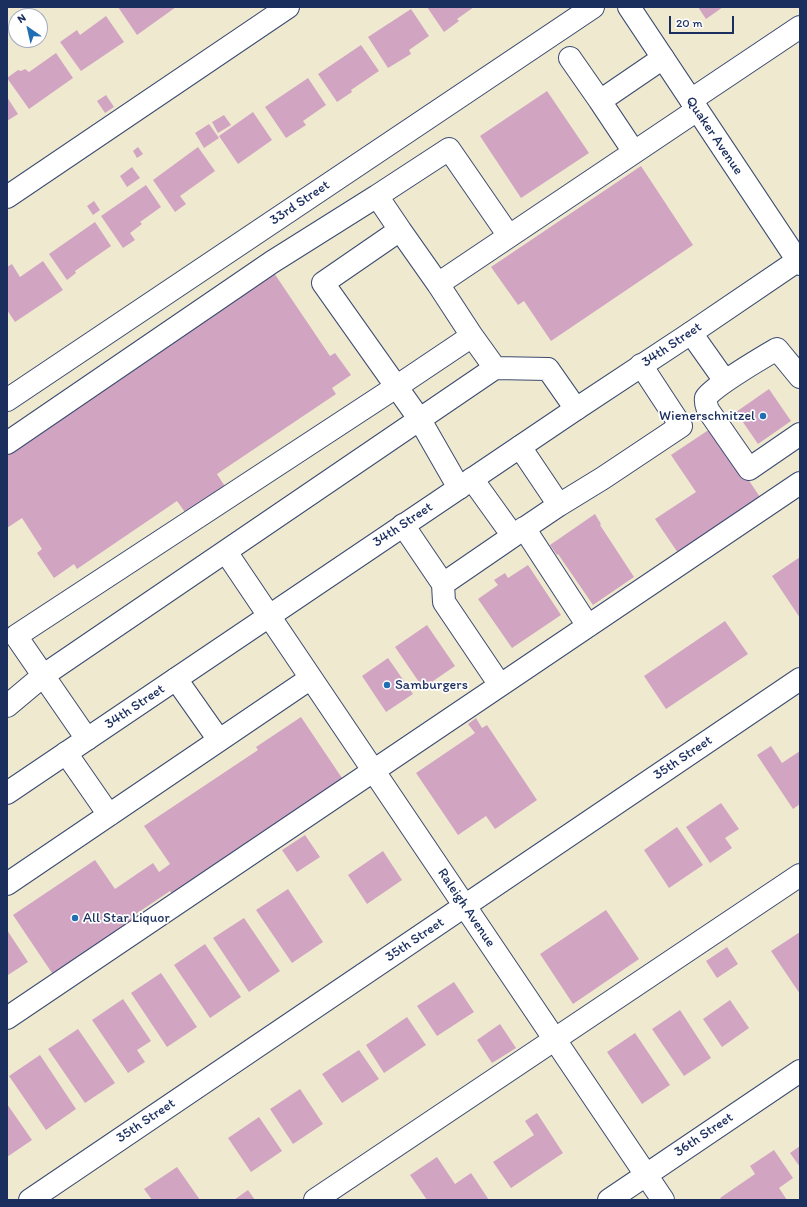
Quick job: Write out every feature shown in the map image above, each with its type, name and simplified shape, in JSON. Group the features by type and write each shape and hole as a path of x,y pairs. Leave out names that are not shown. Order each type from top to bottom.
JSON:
{"street":[{"path":"7,197 288,7"},
{"name":"33rd Street","path":"7,400 593,7"},
{"name":"Quaker Avenue","path":"629,7 799,261"},
{"path":"438,284 634,152 694,105 800,27"},
{"path":"570,58 634,152"},
{"path":"600,101 663,58"},
{"path":"7,442 272,262 377,196 449,148 509,236"},
{"path":"377,196 495,368"},
{"path":"400,230 323,283 466,483 518,532 588,626"},
{"name":"34th Street","path":"7,793 641,365 799,261"},
{"path":"691,332 725,381"},
{"path":"87,739 44,675 11,630 396,387 472,336"},
{"path":"800,377 777,349 725,381 706,398 708,410 749,455 752,455 797,425 800,426"},
{"path":"443,584 518,532 604,478 681,426 641,365"},
{"path":"7,706 44,675 495,368 548,369 576,409"},
{"path":"725,429 749,469 800,434"},
{"path":"520,447 559,505"},
{"path":"7,1018 800,483"},
{"path":"403,525 443,584 444,602 500,685"},
{"name":"Raleigh Avenue","path":"226,552 663,1200"},
{"path":"7,884 311,678"},
{"path":"176,679 219,740"},
{"name":"35th Street","path":"30,1200 800,679"},
{"path":"66,753 109,815"},
{"path":"315,1200 800,875"},
{"name":"36th Street","path":"608,1200 800,1070"}],"building":[{"path":"118,7 176,7 137,35"},
{"path":"427,7 474,7 457,19 459,21 444,32"},
{"path":"698,7 723,7 706,19"},
{"path":"411,9 429,36 409,50 411,54 388,68 368,37"},
{"path":"106,16 124,42 81,71 60,42 77,30 80,35"},
{"path":"361,45 379,71 351,90 352,92 337,102 318,74"},
{"path":"56,53 73,78 29,109 7,78 18,70 21,71 25,69 29,72"},
{"path":"308,78 326,105 303,121 306,125 286,138 265,107"},
{"path":"547,91 589,153 521,198 480,136"},
{"path":"106,95 114,107 105,113 97,101"},
{"path":"7,97 18,114 7,121"},
{"path":"253,112 272,140 238,164 219,136"},
{"path":"224,115 231,125 218,133 212,122"},
{"path":"209,124 219,138 204,148 195,133"},
{"path":"138,147 143,154 137,158 133,151"},
{"path":"198,147 215,171 180,196 186,204 175,212 153,180"},
{"path":"641,166 693,245 551,341 524,301 518,305 491,267"},
{"path":"132,167 140,178 127,187 120,176"},
{"path":"146,185 161,207 140,222 142,224 130,233 135,240 123,248 101,216"},
{"path":"94,201 100,210 93,215 87,206"},
{"path":"95,222 111,246 75,271 76,273 67,280 49,254"},
{"path":"43,261 63,290 15,322 7,310 7,267 12,264 20,277"},
{"path":"274,273 330,356 335,353 351,375 332,388 336,394 217,474 226,488 187,515 177,501 77,569 74,564 54,578 37,553 42,549 22,518 7,528 7,454"},
{"name":"Wienerschnitzel","path":"769,389 791,421 758,444 736,412"},
{"path":"713,427 760,497 678,553 655,519 696,492 671,455"},
{"path":"595,514 601,524 600,525 634,577 593,605 558,554 557,555 550,545"},
{"path":"800,557 800,618 772,576"},
{"path":"528,565 561,615 512,648 478,599 498,585 494,580 505,573 508,578"},
{"path":"725,621 748,654 666,709 644,676"},
{"path":"427,625 455,666 423,688 395,647"},
{"name":"Samburgers","path":"388,658 413,694 386,712 362,676"},
{"path":"301,717 344,781 173,895 170,891 133,916 136,920 54,976 13,915 95,860 115,889 153,863 159,872 170,864 144,826 258,750 256,747"},
{"path":"476,718 482,728 487,725 537,800 495,829 486,816 458,835 416,773 475,733 468,724"},
{"path":"771,746 782,763 800,751 800,804 793,809 757,755"},
{"path":"721,803 739,829 725,838 732,848 710,863 686,827"},
{"path":"677,827 703,865 669,888 644,850"},
{"path":"305,835 320,857 297,872 282,850"},
{"path":"383,851 402,880 367,904 348,875"},
{"path":"288,889 323,942 292,963 256,910"},
{"path":"606,910 639,959 573,1004 540,954"},
{"path":"244,918 280,971 249,992 213,938"},
{"path":"7,930 28,962 8,975 7,973"},
{"path":"800,932 800,994 771,951"},
{"path":"205,944 241,997 210,1018 174,965"},
{"path":"727,947 738,964 717,978 706,961"},
{"path":"161,973 197,1027 167,1047 131,993"},
{"path":"454,982 474,1012 437,1036 417,1006"},
{"path":"123,999 151,1041 137,1050 145,1062 128,1073 92,1020"},
{"path":"730,1000 749,1028 722,1047 703,1019"},
{"path":"680,1010 711,1058 684,1076 652,1029"},
{"path":"407,1017 426,1045 384,1073 366,1045"},
{"path":"500,1024 516,1048 492,1063 477,1040"},
{"path":"78,1029 115,1083 85,1103 48,1049"},
{"path":"635,1033 670,1085 642,1104 607,1052"},
{"path":"359,1050 379,1079 342,1103 322,1074"},
{"path":"40,1055 76,1109 46,1130 9,1076"},
{"path":"300,1089 323,1124 293,1144 270,1109"},
{"path":"7,1104 32,1140 7,1157"},
{"path":"537,1113 563,1153 511,1188 493,1162 534,1135 525,1121"},
{"path":"259,1117 282,1151 251,1172 228,1138"},
{"path":"800,1146 800,1167 790,1153"},
{"path":"774,1150 793,1178 779,1188 787,1200 722,1200 720,1198 755,1174 750,1166"},
{"path":"437,1157 455,1184 471,1173 489,1200 427,1200 410,1175"},
{"path":"177,1167 200,1200 152,1200 144,1189"},
{"path":"248,1190 255,1200 234,1200"}],"place":[{"name":"Wienerschnitzel","path":"763,416"},
{"name":"Samburgers","path":"387,685"},
{"name":"All Star Liquor","path":"75,918"}]}
